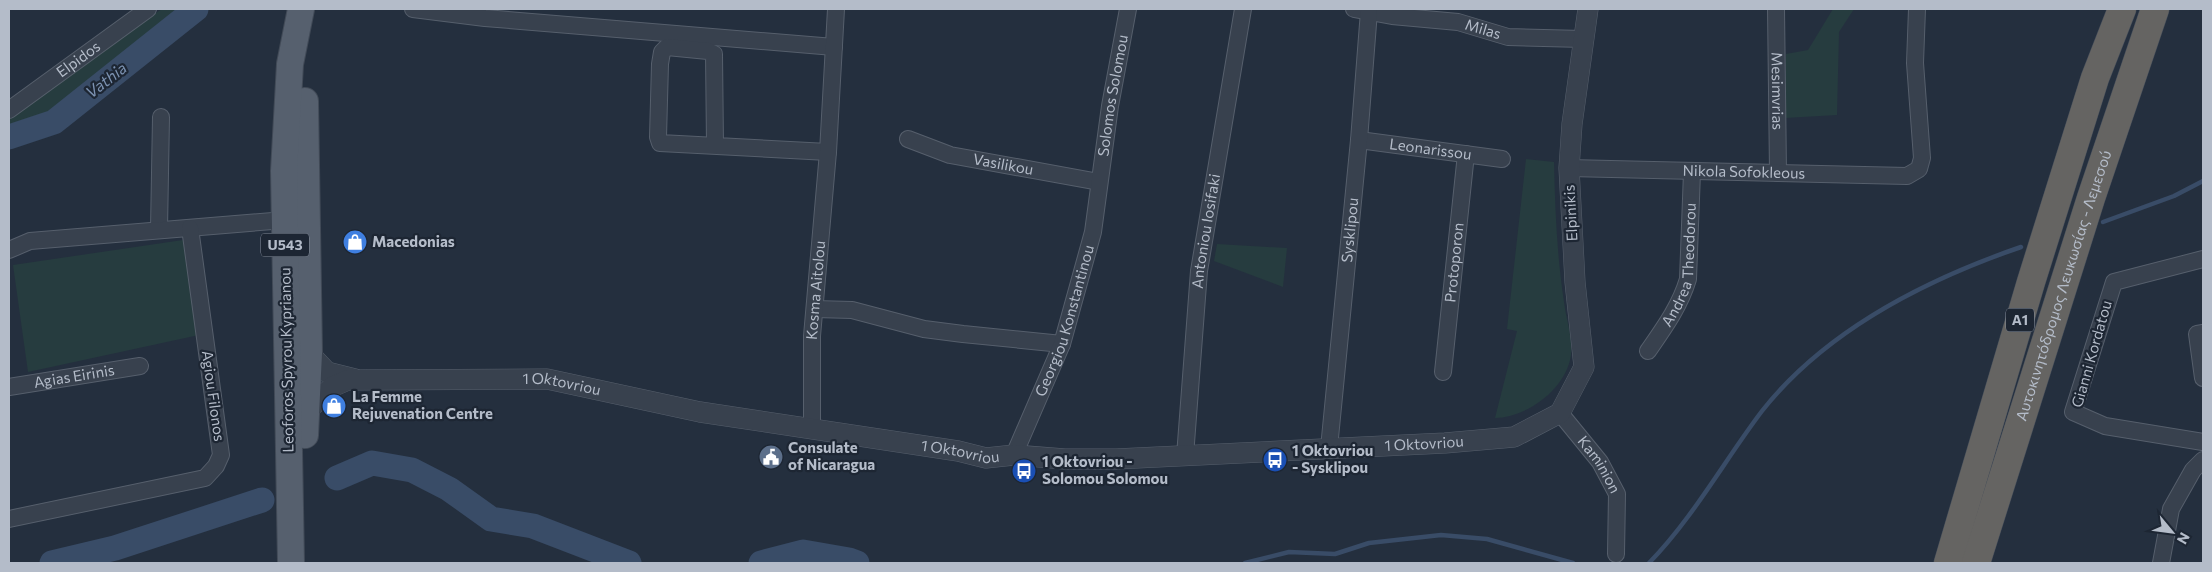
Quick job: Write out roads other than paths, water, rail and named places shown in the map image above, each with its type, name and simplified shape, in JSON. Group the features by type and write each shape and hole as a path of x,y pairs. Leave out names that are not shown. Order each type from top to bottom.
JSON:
{"highway":[{"path":"2095,78 2114,9"},
{"name":"Αυτοκινητόδρομος Λευκωσίας - Λεμεσού","path":"1948,563 2031,282 2095,78 2122,9"},
{"name":"Αυτοκινητόδρομος Λευκωσίας - Λεμεσού","path":"1976,563 2091,198 2155,9"},
{"path":"2091,198 2170,9"}],"main road":[{"name":"Leoforos Spyrou Kyprianou","path":"301,9 290,64 284,171 297,488 307,563"},
{"name":"Leoforos Spyrou Kyprianou","path":"291,563 309,353 304,109 311,38 316,9"}],"street":[{"name":"Elpidos","path":"9,110 148,9"},
{"path":"413,9 484,18 834,47"},
{"name":"Kosma Aitolou","path":"812,429 812,336 828,152 836,9"},
{"name":"Solomos Solomou","path":"1099,182 1110,106 1128,9"},
{"name":"Antoniou Iosifaki","path":"1184,456 1199,271 1243,9"},
{"name":"Elpinikis","path":"1560,413 1584,367 1576,282 1569,168 1588,9"},
{"name":"Mesimvrias","path":"1776,9 1778,173"},
{"name":"Nikola Sofokleous","path":"1569,168 1907,176 1919,169 1922,158 1915,63 1917,9"},
{"name":"Milas","path":"1361,10 1392,16 1458,15 1508,37 1583,40"},
{"name":"Sysklipou","path":"1329,448 1359,140 1361,10"},
{"path":"715,145 714,54 708,51 667,47 662,52 660,64 659,142 666,145 715,145 828,152"},
{"path":"159,229 161,117"},
{"name":"Vasilikou","path":"908,139 950,155 1099,182"},
{"name":"Leonarissou","path":"1359,140 1502,160"},
{"name":"Protoporon","path":"1443,372 1466,154"},
{"name":"Andrea Theodorou","path":"1648,351 1672,316 1683,295 1688,279 1692,172"},
{"name":"Georgiou Konstantinou","path":"1014,456 1062,344 1093,232 1099,182"},
{"path":"9,250 30,241 285,220"},
{"name":"Agiou Filonos","path":"9,519 205,478 216,466 222,456 190,228"},
{"name":"Gianni Kordatou","path":"2203,259 2114,282 2073,412 2105,426 2203,442"},
{"path":"815,309 852,310 924,329 1062,344"},
{"path":"2200,333 2203,378"},
{"name":"1 Oktovriou","path":"309,353 327,372 337,376 360,380"},
{"name":"Agias Eirinis","path":"9,388 140,366"},
{"name":"1 Oktovriou","path":"305,413 332,387 348,380 547,379 700,412 958,451 986,458 1014,456 1065,459 1184,456 1445,444 1514,437 1560,413"},
{"name":"Kaminion","path":"1560,413 1600,462 1617,494 1616,554"},
{"path":"2161,563 2171,509 2193,470 2203,460"}],"waterway":[{"name":"Vathia","path":"9,137 54,122 196,9"},
{"path":"2103,222 2174,196 2203,181"},
{"path":"1649,563 1680,527 1762,411 1788,382 1816,356 1847,332 1914,292 1949,275 2021,247"},
{"path":"337,478 372,463 412,470 449,489 491,519 533,526 629,563"},
{"path":"52,563 115,548 262,500"},
{"path":"1245,563 1289,552 1335,554 1369,543 1441,535 1487,539 1573,563"},
{"path":"761,563 803,552 857,563"}],"place":[{"name":"Macedonias","path":"355,242"},
{"name":"La Femme Rejuvenation Centre","path":"334,406"},
{"name":"Consulate of Nicaragua","path":"771,457"},
{"name":"1 Oktovriou - Sysklipou","path":"1275,460"},
{"name":"1 Oktovriou - Solomou Solomou","path":"1024,471"}]}
